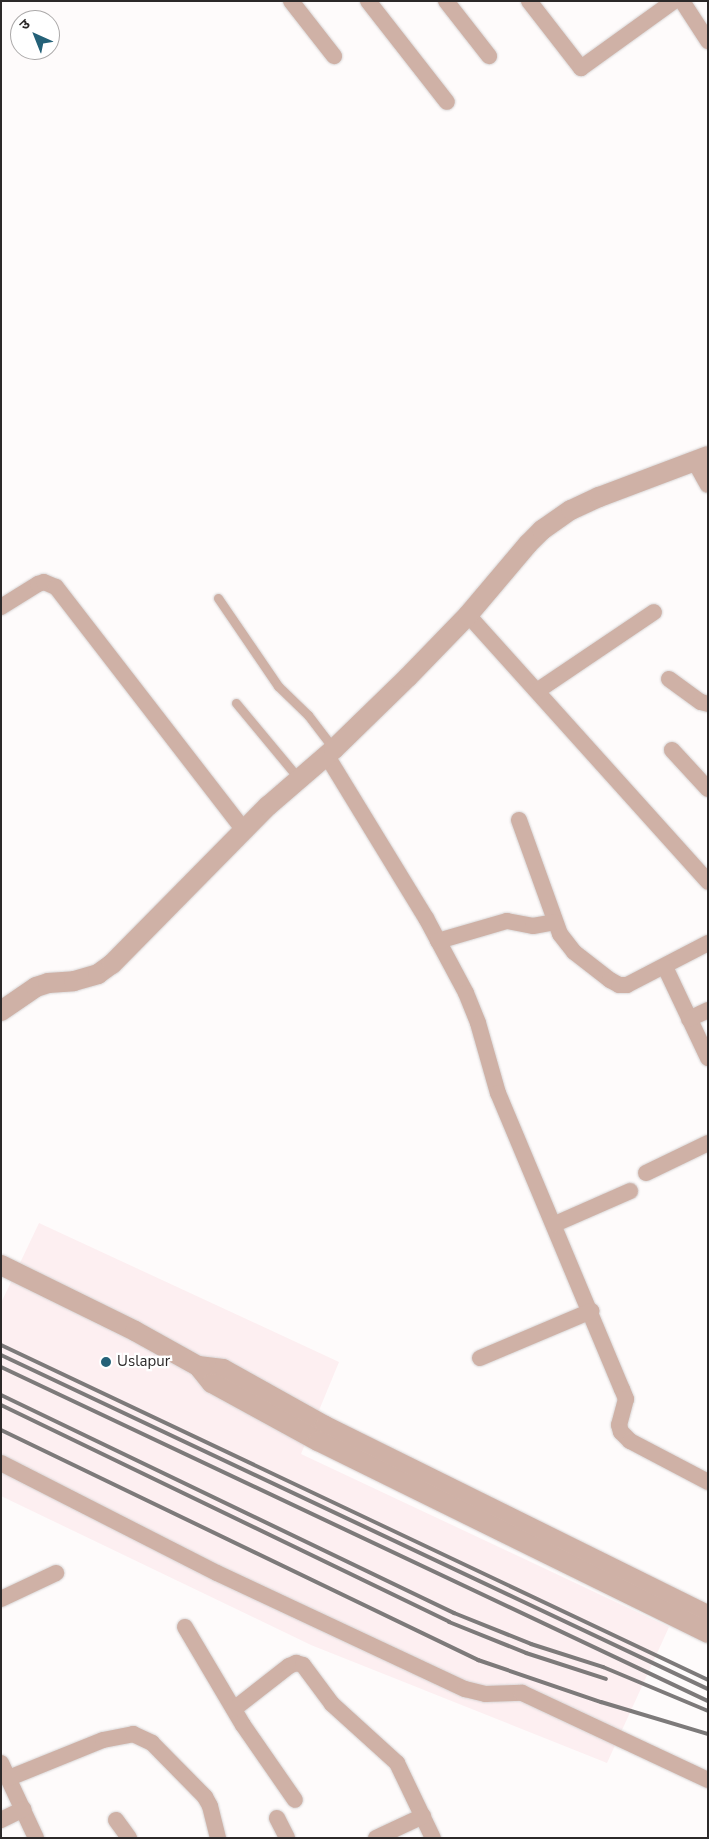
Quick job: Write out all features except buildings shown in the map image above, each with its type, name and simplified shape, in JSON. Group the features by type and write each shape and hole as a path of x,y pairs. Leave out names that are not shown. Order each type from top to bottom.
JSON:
{"street":[{"path":"291,1 334,56"},
{"path":"368,1 447,102"},
{"path":"446,1 489,56"},
{"path":"528,1 581,68 674,1"},
{"path":"682,1 708,41"},
{"path":"1,1011 36,987 48,983 74,981 98,974 112,964 144,934 244,830 330,752 468,615 528,544 571,510 599,497 702,459 708,486"},
{"path":"1,607 38,584 44,582 56,587 244,830"},
{"path":"536,691 654,612"},
{"path":"468,615 708,882"},
{"path":"669,678 700,702 708,704"},
{"path":"672,750 708,789"},
{"path":"330,752 466,993 480,1031 498,1094 591,1311 626,1399 619,1425 620,1432 630,1442 708,1482"},
{"path":"519,820 560,934 574,952 615,984 627,984 665,967 708,943"},
{"path":"438,941 507,920 533,926 555,922"},
{"path":"665,967 708,1058"},
{"path":"689,1019 708,1010"},
{"path":"646,1173 708,1143"},
{"path":"554,1224 630,1191"},
{"path":"1,1265 135,1331 198,1366 223,1370 322,1433 708,1632"},
{"path":"480,1358 591,1311"},
{"path":"322,1433 708,1614"},
{"path":"1,1463 217,1573 464,1689 485,1694 512,1692 530,1696 708,1780"},
{"path":"1,1599 56,1574"},
{"path":"185,1626 234,1709 294,1800"},
{"path":"234,1709 289,1666 296,1663 303,1664 338,1710 397,1763 433,1838"},
{"path":"9,1778 102,1740 133,1734 152,1743 205,1796 210,1806 218,1838"},
{"path":"1,1763 36,1838"},
{"path":"1,1820 24,1809"},
{"path":"376,1838 423,1816"},
{"path":"277,1818 287,1838"},
{"path":"116,1820 129,1838"}],"lane":[{"path":"218,598 278,686 308,715 330,752"},
{"path":"236,703 300,779"}],"shaded area":[{"path":"39,1223 339,1362 301,1454 669,1627 607,1763 311,1645 1,1496 1,1303"}],"railway":[{"path":"1,1345 708,1680"},
{"path":"1,1355 708,1689"},
{"path":"1,1367 708,1701"},
{"path":"1,1395 454,1613 531,1644 603,1667 708,1711"},
{"path":"1,1405 449,1622 526,1653 606,1679"},
{"path":"1,1430 478,1660 601,1702 708,1734"}],"place":[{"name":"Uslapur","path":"106,1362"}]}
